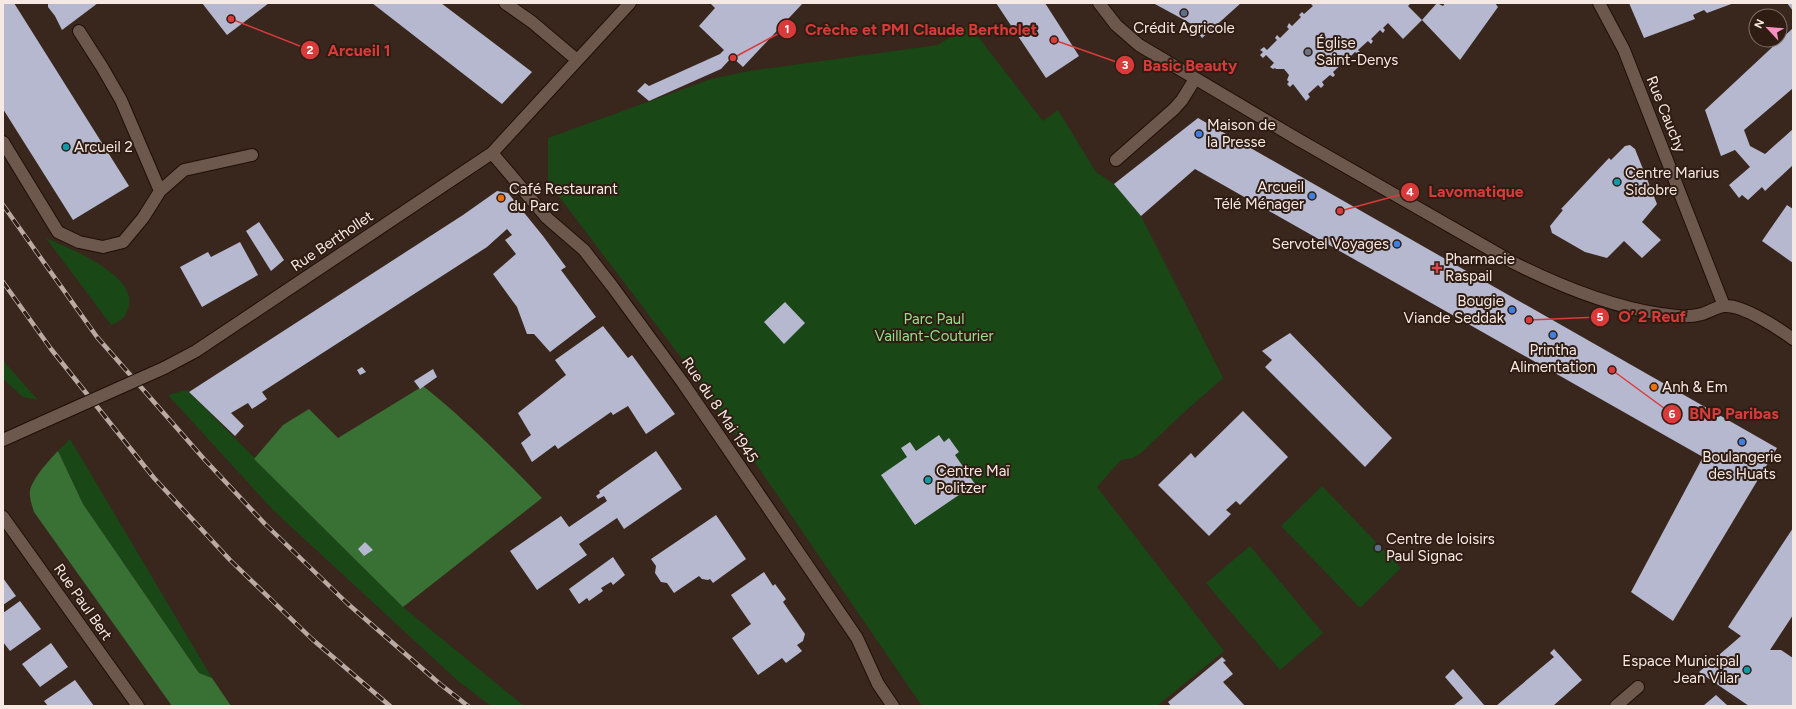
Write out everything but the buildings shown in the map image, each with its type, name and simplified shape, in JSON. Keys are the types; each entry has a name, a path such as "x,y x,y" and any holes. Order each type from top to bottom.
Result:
{"street":[{"path":"505,3 532,22 577,60"},
{"name":"Rue Berthollet","path":"3,440 164,368 196,351 492,153 630,3"},
{"path":"1099,3 1126,35 1195,79 1514,263 1549,281 1614,303 1659,314 1685,317 1701,314 1724,306 1734,307 1750,313 1793,339"},
{"name":"Rue Cauchy","path":"1599,3 1624,50 1724,306"},
{"path":"79,31 102,67 120,100 160,191"},
{"path":"1116,160 1174,109 1182,100 1195,79"},
{"path":"3,142 58,232 79,242 103,247 123,242 143,218 160,191 184,170 252,155"},
{"name":"Rue du 8 Mai 1945","path":"492,153 509,171 547,218 584,250 683,383 857,638 878,684 893,706"},
{"name":"Rue Paul Bert","path":"3,517 138,706"},
{"path":"1616,706 1638,687"}],"green space":[{"name":"Parc Paul Vaillant-Couturier","path":"969,25 1043,121 1058,110 1096,172 1114,184 1141,216 1223,378 1141,453 1133,458 1121,460 1097,487 1224,651 1157,706 922,706 699,381 548,182 548,138 711,79 749,71 938,45"},
{"path":"46,238 85,256 100,265 114,275 124,285 129,297 128,309 123,318 111,325"},
{"path":"3,359 38,400 23,397 3,379"},
{"path":"423,386 470,426 542,498 403,607 254,459 283,425 309,409 338,438"},
{"path":"187,390 403,607 524,706 491,706 458,681 273,510 168,395"},
{"path":"70,439 212,678 199,673 83,504 58,451"},
{"path":"58,451 83,504 199,673 212,678 231,706 172,706 34,512 30,490 42,469"},
{"path":"1322,486 1401,568 1360,608 1281,526"},
{"path":"1250,546 1323,633 1280,670 1206,583"}],"railway":[{"path":"3,205 97,337 204,459 265,524 348,604 440,684 468,706"},
{"path":"3,282 51,349 154,478 230,560 312,639 390,706"}],"place":[{"name":"Crédit Agricole","path":"1184,13"},
{"name":"Arcueil 1","path":"231,19"},
{"name":"Basic Beauty","path":"1054,40"},
{"name":"Église Saint-Denys","path":"1308,52"},
{"name":"Crèche et PMI Claude Bertholet","path":"733,58"},
{"name":"Maison de la Presse","path":"1199,134"},
{"name":"Arcueil 2","path":"66,147"},
{"name":"Centre Marius Sidobre","path":"1617,182"},
{"name":"Arcueil Télé Ménager","path":"1312,196"},
{"name":"Café Restaurant du Parc","path":"501,198"},
{"name":"Lavomatique","path":"1340,211"},
{"name":"Servotel Voyages","path":"1397,244"},
{"name":"Pharmacie Raspail","path":"1437,268"},
{"name":"Bougie Viande Seddak","path":"1512,310"},
{"name":"O’ 2 Reuf","path":"1529,320"},
{"name":"Printha Alimentation","path":"1553,335"},
{"name":"BNP Paribas","path":"1612,370"},
{"name":"Anh & Em","path":"1654,387"},
{"name":"Boulangerie des Huats","path":"1742,442"},
{"name":"Centre Maï Politzer","path":"928,480"},
{"name":"Centre de loisirs Paul Signac","path":"1378,548"},
{"name":"Espace Municipal Jean Vilar","path":"1747,670"}]}
